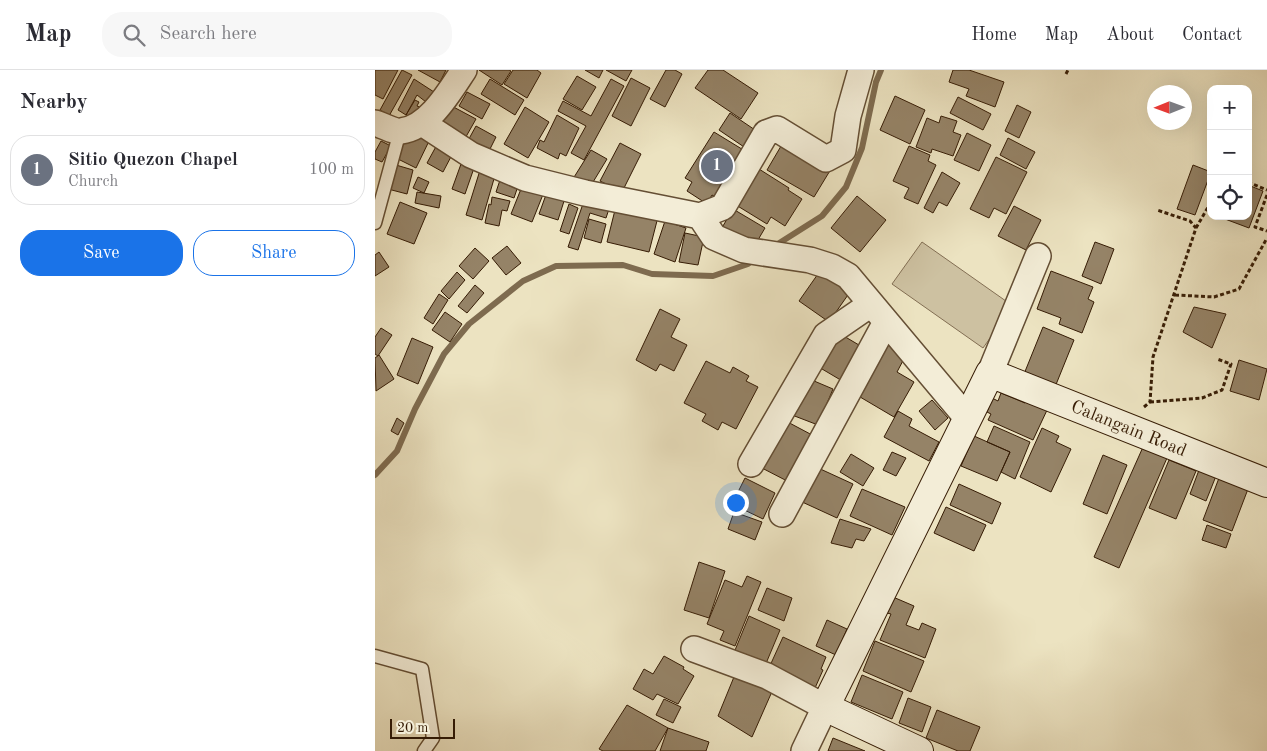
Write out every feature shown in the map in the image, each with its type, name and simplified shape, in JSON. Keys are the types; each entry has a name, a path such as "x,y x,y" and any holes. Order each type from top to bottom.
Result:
{"street":[{"path":"411,127 430,116 464,70"},
{"path":"375,123 411,127 525,178 585,193 699,216 723,207 766,133 777,129 826,159 843,150 848,116 861,70"},
{"path":"699,216 714,237 744,250 810,260 831,266 848,276 967,418"},
{"path":"804,751 990,373 1038,256"},
{"path":"751,464 826,335 879,313"},
{"path":"782,514 879,313"},
{"name":"Calangain Road","path":"990,373 1267,483"},
{"path":"694,650 767,676 825,707 919,751"}],"lane":[{"path":"375,223 411,127"},
{"path":"375,656 422,669 433,738 424,751"}],"path":[{"path":"1252,184 1267,190"},
{"path":"1267,195 1255,227 1267,231"},
{"path":"1150,402 1153,357 1196,228 1207,209"},
{"path":"1157,210 1190,221 1196,228"},
{"path":"1174,294 1214,297 1239,289 1267,238"},
{"path":"1122,425 1150,402 1203,398 1222,390 1231,364 1217,359"}],"shaded area":[{"path":"922,242 1013,306 983,348 892,284"}],"building":[{"path":"375,70 398,70 383,99 375,95"},
{"path":"402,70 412,75 389,116 380,110"},
{"path":"418,70 446,70 440,82"},
{"path":"479,70 509,70 511,71 502,85"},
{"path":"513,70 537,70 541,73 527,98 504,84"},
{"path":"585,70 603,70 599,78"},
{"path":"606,70 632,70 626,81"},
{"path":"666,70 675,70 682,74 665,107 650,99"},
{"path":"708,70 723,70 758,93 741,119 695,88"},
{"path":"953,70 969,70 1004,82 995,107 966,96 969,89 949,82"},
{"path":"577,76 596,87 582,110 563,99"},
{"path":"631,78 650,88 631,126 612,116"},
{"path":"414,79 434,92 426,102 417,95 406,115 398,110"},
{"path":"490,79 524,100 515,115 481,94"},
{"path":"611,79 624,86 584,160 571,153 586,126 558,111 563,101 591,116"},
{"path":"467,92 490,104 482,119 459,106"},
{"path":"895,96 925,110 910,144 880,130"},
{"path":"958,97 991,114 983,130 950,113"},
{"path":"415,100 419,102 417,106 422,108 419,114 414,112 411,117 406,115"},
{"path":"446,103 476,119 463,142 434,127"},
{"path":"1017,105 1031,112 1019,138 1005,131"},
{"path":"525,107 549,122 528,158 504,144"},
{"path":"730,113 761,134 750,151 719,130"},
{"path":"557,115 579,128 566,156 560,153 558,159 537,148 540,140 544,142"},
{"path":"941,116 957,121 953,132 961,135 953,156 932,149 931,153 916,147 927,118 939,123"},
{"path":"476,126 496,137 486,157 465,146"},
{"path":"410,129 430,139 416,168 396,158"},
{"path":"714,132 750,154 721,200 712,195 707,204 687,191 692,182 685,178"},
{"path":"967,133 991,145 979,171 954,160"},
{"path":"1008,138 1035,152 1026,169 1000,155"},
{"path":"381,141 391,146 382,162 375,159 375,152"},
{"path":"439,141 455,149 443,172 427,163"},
{"path":"784,141 831,169 814,197 767,170"},
{"path":"620,143 641,154 622,192 600,181"},
{"path":"909,146 930,155 928,161 936,165 918,204 904,198 909,188 893,181"},
{"path":"591,150 607,159 587,192 571,182"},
{"path":"996,157 1027,172 1006,214 994,208 989,218 970,209"},
{"path":"461,164 474,168 465,194 452,189"},
{"path":"396,165 413,170 407,194 388,189"},
{"path":"1193,165 1207,170 1207,183 1195,215 1177,209"},
{"path":"481,167 496,172 482,220 466,215"},
{"path":"759,169 789,188 788,190 802,199 785,226 771,217 767,224 736,205"},
{"path":"942,172 960,183 947,206 939,202 933,213 924,208"},
{"path":"418,177 429,182 424,193 413,188"},
{"path":"501,177 519,183 514,198 496,192"},
{"path":"523,184 544,192 532,222 511,214"},
{"path":"1252,187 1263,191 1249,228 1228,220 1252,220"},
{"path":"417,192 441,196 439,208 415,203"},
{"path":"547,192 565,198 558,220 539,214"},
{"path":"857,196 886,220 860,252 831,228"},
{"path":"492,197 510,201 507,211 502,210 499,226 485,223"},
{"path":"585,198 610,206 606,218 590,213 578,250 568,247"},
{"path":"400,202 427,213 414,244 387,234"},
{"path":"617,202 659,213 649,252 607,242"},
{"path":"569,204 578,208 569,234 560,231"},
{"path":"1014,206 1041,220 1026,250 998,236"},
{"path":"733,209 765,228 752,250 720,231"},
{"path":"589,219 606,224 601,243 584,238"},
{"path":"665,221 686,228 675,262 654,254"},
{"path":"685,233 704,237 698,265 679,262"},
{"path":"1095,242 1114,249 1101,284 1082,276"},
{"path":"507,246 521,263 506,275 492,258"},
{"path":"475,248 489,261 473,279 459,266"},
{"path":"379,252 389,267 375,276 375,255"},
{"path":"820,271 850,292 829,322 799,301"},
{"path":"1051,271 1093,287 1088,299 1094,302 1082,333 1059,324 1061,318 1037,309"},
{"path":"457,272 465,280 449,299 441,291"},
{"path":"475,285 484,293 467,313 458,306"},
{"path":"439,294 448,300 433,324 424,318"},
{"path":"1194,307 1226,314 1212,348 1183,332"},
{"path":"660,309 680,319 671,337 687,345 674,371 660,364 656,371 636,360"},
{"path":"445,312 462,324 450,342 432,330"},
{"path":"1043,327 1074,340 1055,387 1024,374"},
{"path":"381,328 392,335 378,356 375,354 375,337"},
{"path":"837,332 864,348 844,382 817,366"},
{"path":"412,338 433,347 418,384 397,375"},
{"path":"883,342 906,355 897,372 914,382 894,417 855,394"},
{"path":"379,355 394,379 376,391 375,358"},
{"path":"1239,360 1267,369 1259,400 1230,391"},
{"path":"706,361 730,373 733,367 749,376 746,381 758,387 736,429 722,422 718,430 702,421 706,414 684,403"},
{"path":"807,378 833,389 818,425 792,415"},
{"path":"1001,393 1025,403 1027,399 1048,408 1033,440 988,420 991,414 987,412 992,398 998,401"},
{"path":"932,400 948,418 935,430 919,411"},
{"path":"898,411 912,419 909,426 939,442 929,461 884,437"},
{"path":"397,418 404,423 398,435 391,431"},
{"path":"782,419 814,436 791,483 758,466"},
{"path":"994,426 1030,442 1015,479 1001,472 1010,452 987,442"},
{"path":"1042,428 1059,436 1056,442 1071,449 1051,492 1020,477"},
{"path":"974,436 1010,452 997,481 961,466"},
{"path":"1143,447 1167,458 1119,568 1094,557"},
{"path":"892,452 906,458 896,476 883,470"},
{"path":"851,454 874,468 863,486 840,472"},
{"path":"1103,455 1127,465 1107,514 1083,504"},
{"path":"1169,460 1196,471 1176,519 1149,508"},
{"path":"816,467 853,484 837,518 800,501"},
{"path":"1199,470 1216,476 1206,501 1190,494"},
{"path":"745,478 775,493 763,519 732,504"},
{"path":"1219,478 1248,489 1232,531 1203,520"},
{"path":"959,484 1001,503 992,524 950,505"},
{"path":"862,489 905,507 892,535 850,516"},
{"path":"946,507 986,525 974,551 934,533"},
{"path":"734,512 762,522 755,540 728,529"},
{"path":"840,519 871,529 864,541 856,539 852,548 831,543"},
{"path":"1207,525 1231,534 1226,548 1202,540"},
{"path":"699,562 725,571 709,618 684,610"},
{"path":"747,576 761,582 735,646 720,640 724,631 707,624 725,580 742,587"},
{"path":"767,588 792,598 784,621 758,610"},
{"path":"893,597 914,606 906,625 919,630 922,623 936,629 925,658 880,640 891,614 887,613"},
{"path":"749,616 780,630 762,673 731,660"},
{"path":"827,620 847,629 836,655 816,646"},
{"path":"783,637 826,657 821,669 823,670 811,697 768,670"},
{"path":"875,641 924,661 911,692 863,671"},
{"path":"664,656 684,667 683,669 694,676 678,704 657,694 653,700 633,689 644,669 653,674"},
{"path":"736,672 774,687 752,737 718,716"},
{"path":"862,675 903,692 892,719 851,702"},
{"path":"908,698 931,707 922,732 899,723"},
{"path":"664,699 681,707 673,723 656,715"},
{"path":"627,705 668,728 655,751 603,751 599,749"},
{"path":"937,710 980,727 970,751 958,751 926,738"},
{"path":"668,728 709,742 706,751 660,751"},
{"path":"833,738 865,751 828,751"}],"waterway":[{"path":"773,247 822,216 846,187 862,148 876,82 881,70"},
{"path":"375,475 397,451 415,409 444,354 469,324 523,281 556,266 623,265 652,274 713,276 748,264 754,259"}],"place":[{"name":"Sitio Quezon Chapel","path":"717,166"}]}
